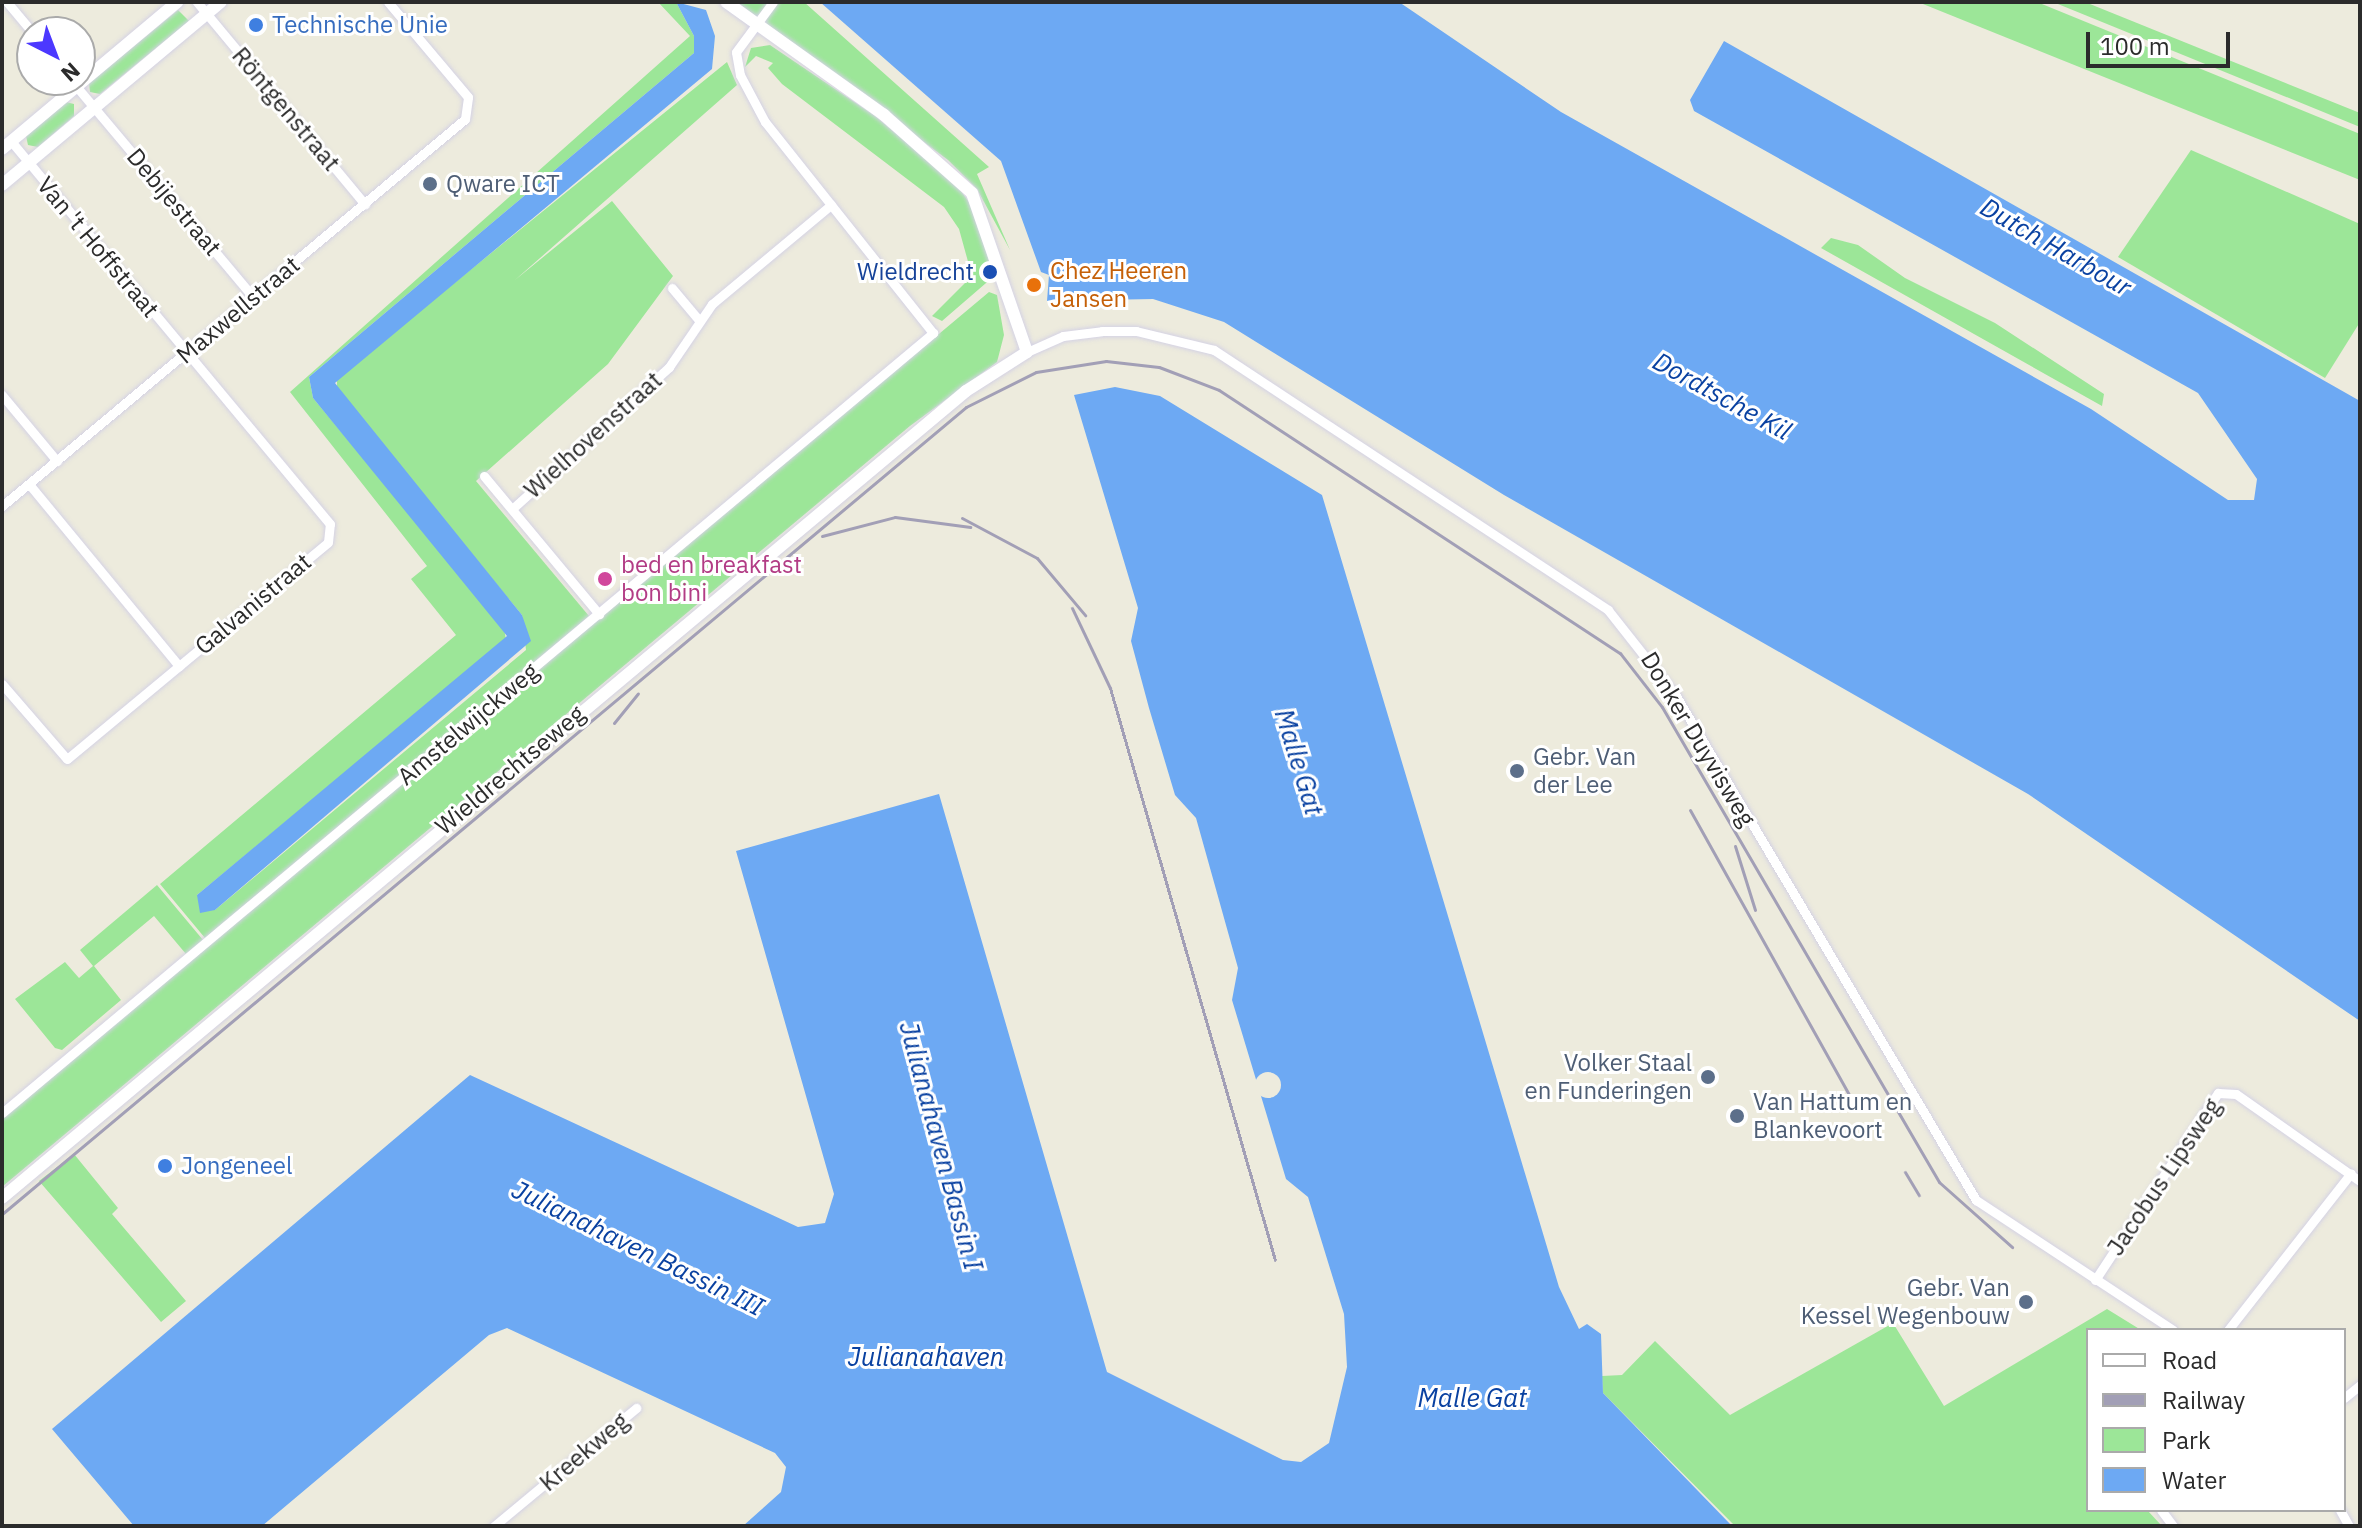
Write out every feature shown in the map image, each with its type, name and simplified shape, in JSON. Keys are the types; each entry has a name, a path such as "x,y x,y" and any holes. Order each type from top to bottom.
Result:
{"street":[{"path":"96,65 177,2"},
{"name":"Röntgenstraat","path":"197,2 365,204"},
{"path":"2,185 221,2"},
{"name":"Maxwellstraat","path":"2,506 365,204 469,109 468,97 388,2"},
{"path":"726,2 753,25 884,115 972,193 1027,352"},
{"path":"773,2 736,52 740,75 765,122 831,205"},
{"path":"6,145 59,96"},
{"name":"Debijestraat","path":"83,96 253,297"},
{"name":"Van 't Hoffstraat","path":"6,145 28,163 186,353"},
{"name":"Wielhovenstraat","path":"512,509 669,367 698,319 831,205"},
{"name":"Amstelwijckweg","path":"2,1113 933,333 831,205"},
{"path":"672,288 698,319"},
{"name":"Donker Duyvisweg","path":"1027,352 1063,336 1102,331 1136,331 1214,350 1608,610 1670,685 1956,1175 2005,1224 2170,1328"},
{"name":"Wieldrechtseweg","path":"2,1198 966,391 1027,352"},
{"name":"Galvanistraat","path":"2,684 67,759 328,542 330,524 186,353"},
{"path":"2,395 57,461"},
{"path":"484,476 599,614"},
{"path":"29,484 179,666"},
{"name":"Jacobus Lipsweg","path":"2095,1280 2218,1093 2236,1094 2360,1181"},
{"path":"2230,1328 2351,1173"},
{"name":"Kreekweg","path":"494,1526 636,1408"}],"green space":[{"path":"658,2 676,2 694,36 694,53 309,377 313,398 504,628 506,640 197,895 215,910 526,650 522,615 337,390 337,378 727,62 737,85 515,280 612,201 673,276 608,364 476,481 589,616 205,938 160,884 456,635 411,579 427,566 290,392 690,36"},
{"path":"737,2 804,2 989,167 977,174 1010,250 977,189 948,160"},
{"path":"1918,2 2037,2 2360,134 2360,180"},
{"path":"2053,2 2085,2 2360,113 2360,127"},
{"path":"178,10 189,21 100,94 96,93 96,77"},
{"path":"770,45 875,116 955,183 977,213 993,277 942,321 932,316 972,276 959,229 944,207 782,84 768,68 773,63 756,56 745,67 751,48"},
{"path":"66,102 74,104 74,116 38,147 28,145 26,136"},
{"path":"2191,150 2360,224 2360,322 2325,378 2118,257"},
{"path":"1831,238 1858,245 1905,278 1995,323 2104,394 2102,406 1821,248"},
{"path":"989,292 997,295 1004,335 997,362 910,426 2,1187 2,1119"},
{"path":"157,885 203,940 186,954 154,916 94,966 121,1000 62,1050 55,1048 15,999 65,962 79,978 93,966 80,950"},
{"path":"74,1154 118,1208 112,1214 186,1301 161,1322 39,1181"},
{"path":"2107,1309 2138,1328 2086,1328 2086,1512 2149,1512 2162,1526 1735,1526 1603,1393 1602,1376 1622,1375 1655,1341 1730,1415 1893,1323 1944,1406"}],"water":[{"path":"676,2 706,10 715,36 712,69 335,383 522,615 531,641 215,910 200,913 197,895 507,636 313,398 309,377 694,53 694,36"},
{"path":"820,2 1399,2 1561,112 2091,409 2228,500 2254,500 2257,479 2198,393 1694,111 1690,100 1724,41 2360,401 2360,1021 2028,794 1504,495 1224,322 1153,299 1047,301 1049,275 1041,272 1001,161"},
{"path":"1115,387 1160,396 1322,495 1559,1287 1579,1329 1587,1324 1601,1334 1603,1393 1732,1526 743,1526 781,1492 786,1467 775,1453 507,1328 489,1335 262,1526 134,1526 52,1429 470,1075 798,1227 825,1223 834,1194 736,851 939,794 1107,1372 1283,1460 1301,1462 1329,1443 1347,1367 1344,1314 1308,1197 1286,1179 1232,1000 1238,968 1196,818 1175,795 1149,708 1131,641 1138,608 1074,395"}],"pier":[{"path":"1268,1072 1277,1076 1281,1085 1277,1094 1268,1098 1259,1094 1255,1085 1259,1076"}],"railway":[{"path":"2,1214 966,407 1036,372 1106,361 1159,367 1219,390 1620,653 1662,707 1939,1182 2012,1247"},
{"path":"822,536 895,517 970,527"},
{"path":"962,518 1037,558 1085,615"},
{"path":"1072,608 1110,688 1275,1260"},
{"path":"614,723 638,693"},
{"path":"1690,810 1849,1094"},
{"path":"1735,846 1755,910"},
{"path":"1905,1172 1919,1195"}],"place":[{"name":"Technische Unie","path":"256,25"},
{"name":"Qware ICT","path":"430,184"},
{"name":"Wieldrecht","path":"990,272"},
{"name":"Chez Heeren Jansen","path":"1034,285"},
{"name":"bed en breakfast bon bini","path":"605,579"},
{"name":"Gebr. Van der Lee","path":"1517,771"},
{"name":"Volker Staal en Funderingen","path":"1708,1077"},
{"name":"Van Hattum en Blankevoort","path":"1737,1116"},
{"name":"Jongeneel","path":"165,1166"},
{"name":"Gebr. Van Kessel Wegenbouw","path":"2026,1302"}],"water label":[{"name":"Dutch Harbour","path":"2056,247"},
{"name":"Dordtsche Kil","path":"1722,396"},
{"name":"Malle Gat","path":"1299,762"},
{"name":"Julianahaven Bassin I","path":"941,1146"},
{"name":"Julianahaven Bassin III","path":"638,1248"},
{"name":"Julianahaven","path":"926,1357"},
{"name":"Malle Gat","path":"1472,1398"}]}
